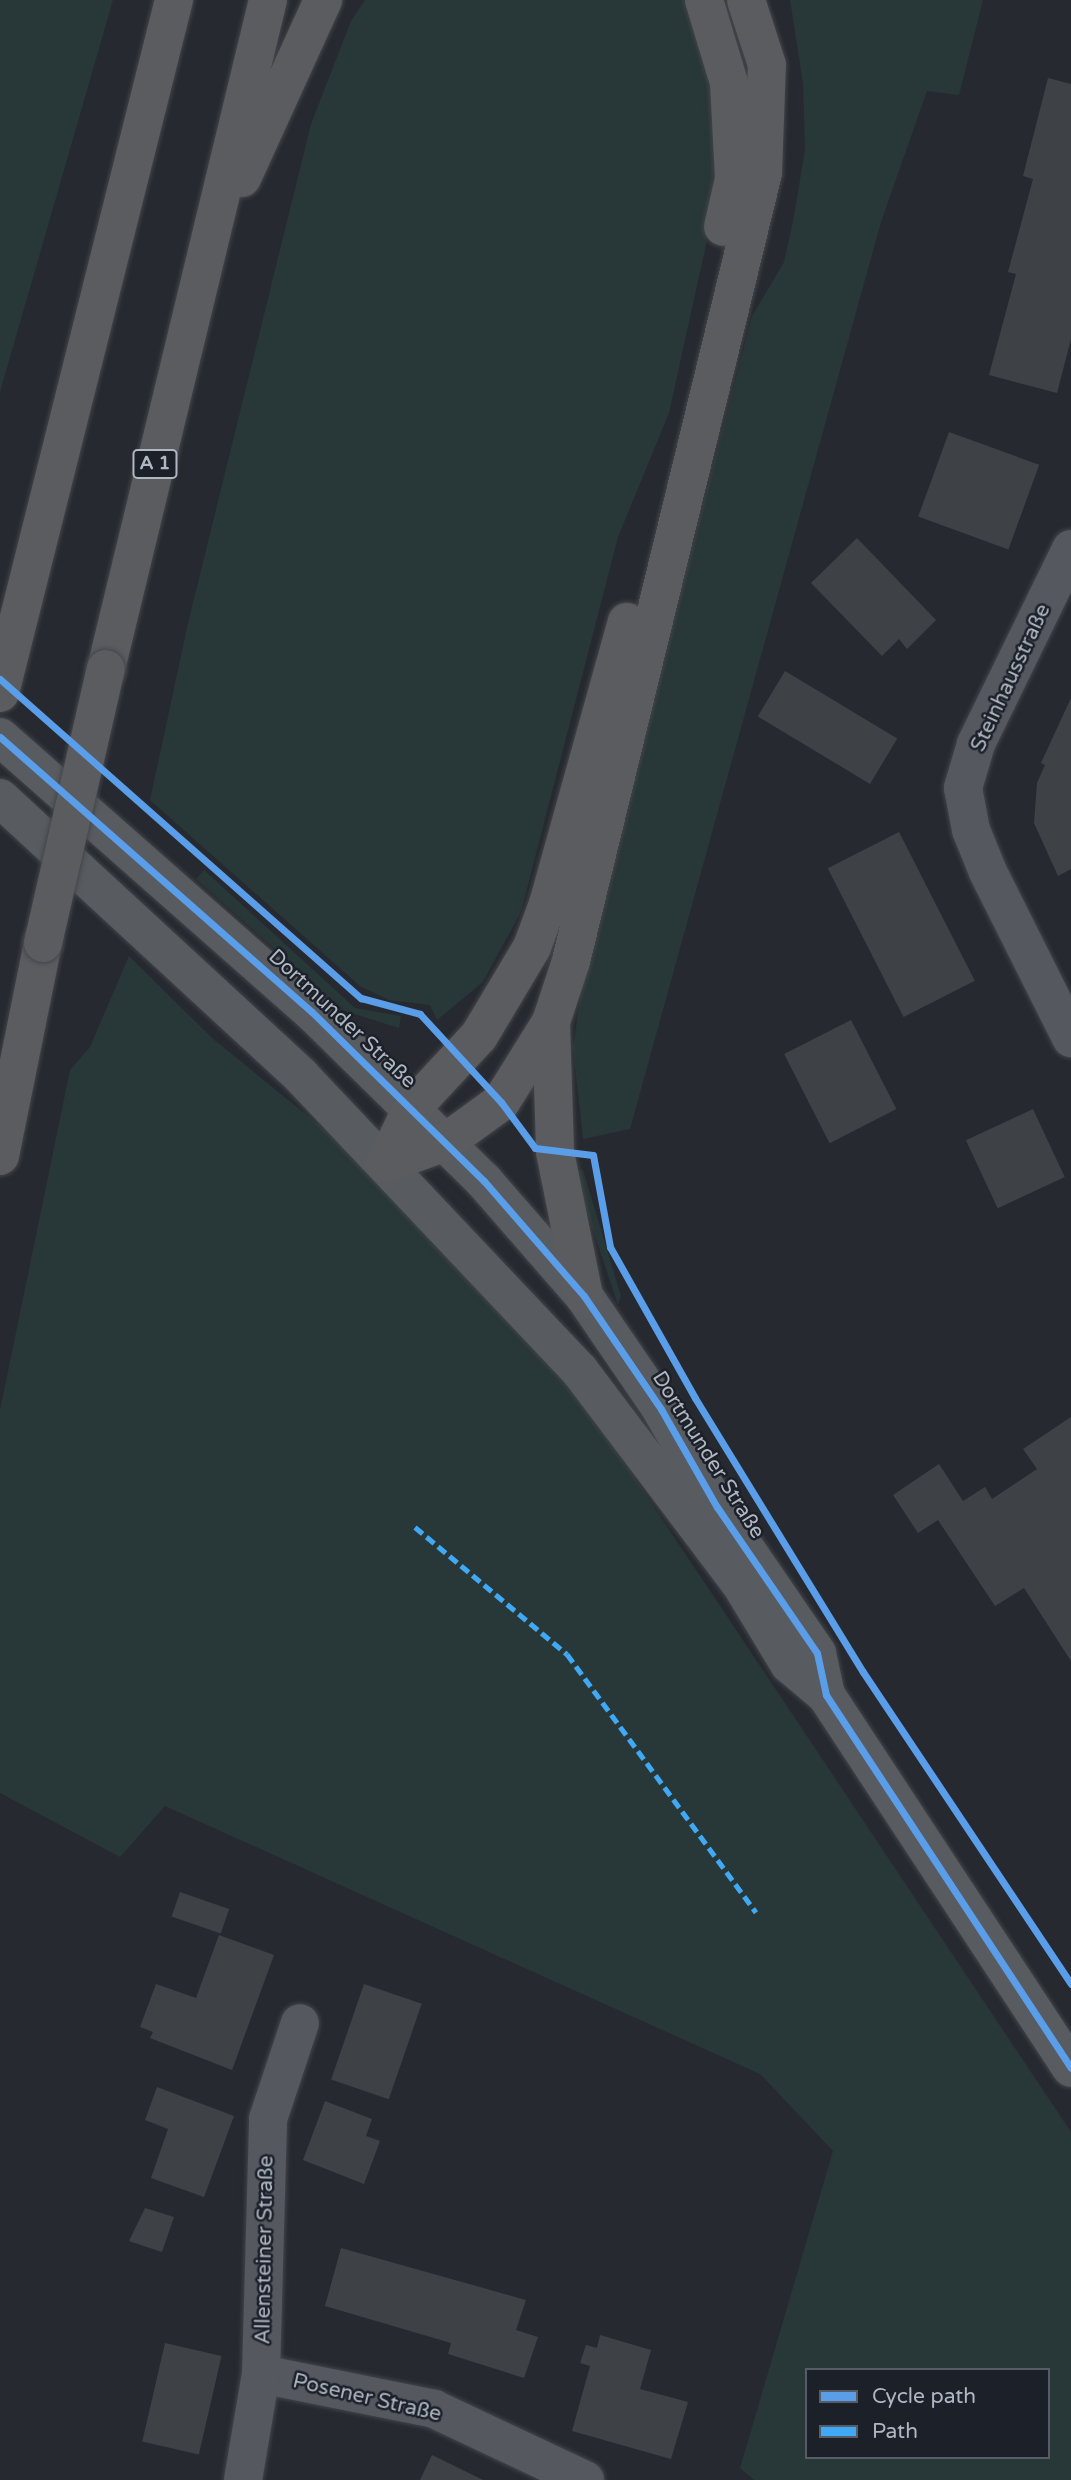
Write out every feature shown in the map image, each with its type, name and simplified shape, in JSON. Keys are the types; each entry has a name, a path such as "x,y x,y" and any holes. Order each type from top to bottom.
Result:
{"highway":[{"path":"0,693 174,0"},
{"name":"A 1","path":"0,1156 43,943 106,668 268,0"},
{"path":"205,259 323,0"},
{"path":"385,1164 412,1108 479,1036 532,947 584,780 663,489 734,179 729,83 713,19 704,0"},
{"path":"385,1164 446,1142 501,1102 551,1022 571,961 763,173 767,65 746,0"},
{"path":"551,1022 555,1152 584,1296"}],"main road":[{"name":"Dortmunder Straße","path":"0,737 312,1012 446,1142 584,1296 661,1409 717,1507 817,1653 826,1695"},
{"name":"Dortmunder Straße","path":"0,798 301,1076 580,1371 740,1583 789,1664 826,1695 1071,2068"}],"street":[{"name":"Steinhausstraße","path":"1071,549 976,744 963,788 971,831 988,872 1071,1038"},
{"name":"Allensteiner Straße","path":"243,2480 261,2374 268,2119 300,2023"},
{"name":"Posener Straße","path":"261,2374 434,2409 585,2480"}],"shaded area":[{"path":"0,0 113,0 0,392"},
{"path":"365,0 696,0 707,23 721,177 669,413 618,537 521,912 483,982 437,1020 430,1005 389,1000 360,986 150,800 188,623 311,124 351,21"},
{"path":"790,0 983,0 959,95 927,91 881,222 630,1129 583,1139 573,1048 585,963 752,316 784,262 793,221 805,150 803,84"},
{"path":"204,870 355,1008 401,1016 399,1028 345,1011 196,879"},
{"path":"129,956 212,1038 340,1142 584,1402 1071,2132 1071,2480 754,2480 740,2468 833,2151 760,2074 165,1806 120,1857 0,1793 0,1410 70,1070 90,1047"},
{"path":"583,1170 621,1296 618,1305 582,1197 577,1171"}],"building":[{"path":"1048,78 1071,84 1071,339 1057,393 989,375 1016,274 1008,272 1033,179 1023,176"},
{"path":"949,432 1039,465 1008,549 918,517"},
{"path":"857,538 936,620 907,649 899,639 882,656 811,583"},
{"path":"785,671 897,738 870,784 758,716"},
{"path":"1071,698 1071,869 1058,876 1034,823 1037,783 1045,765 1041,763"},
{"path":"899,832 975,981 904,1017 828,868"},
{"path":"851,1020 896,1109 830,1143 784,1054"},
{"path":"1033,1109 1065,1177 998,1208 966,1140"},
{"path":"1071,1417 1071,1661 1024,1588 995,1606 938,1520 918,1533 893,1495 939,1464 963,1501 985,1487 992,1499 1037,1469 1023,1449"},
{"path":"180,1892 229,1909 221,1934 172,1917"},
{"path":"219,1935 274,1955 232,2070 150,2038 153,2032 140,2027 156,1984 196,1998"},
{"path":"364,1984 422,2004 389,2099 331,2079"},
{"path":"157,2087 234,2116 204,2197 151,2178 168,2129 145,2120"},
{"path":"325,2101 372,2119 366,2136 380,2141 364,2184 303,2160"},
{"path":"145,2208 174,2217 162,2252 129,2241"},
{"path":"341,2248 526,2300 516,2330 538,2337 524,2378 448,2354 451,2343 325,2306"},
{"path":"600,2335 651,2350 640,2389 688,2402 671,2459 572,2431 590,2366 580,2363 586,2345 597,2348"},
{"path":"165,2343 222,2356 199,2454 142,2441"},
{"path":"432,2455 477,2477 483,2480 420,2480"}],"marked path":[{"path":"415,1527 567,1654 756,1912"}],"cycle path":[{"path":"0,679 361,998 420,1014 501,1102 535,1148 593,1155 610,1247 695,1398 863,1672 1071,1984"},
{"path":"0,737 312,1012 484,1181 584,1296 661,1409 717,1507 817,1653 826,1695 1071,2068"}]}
